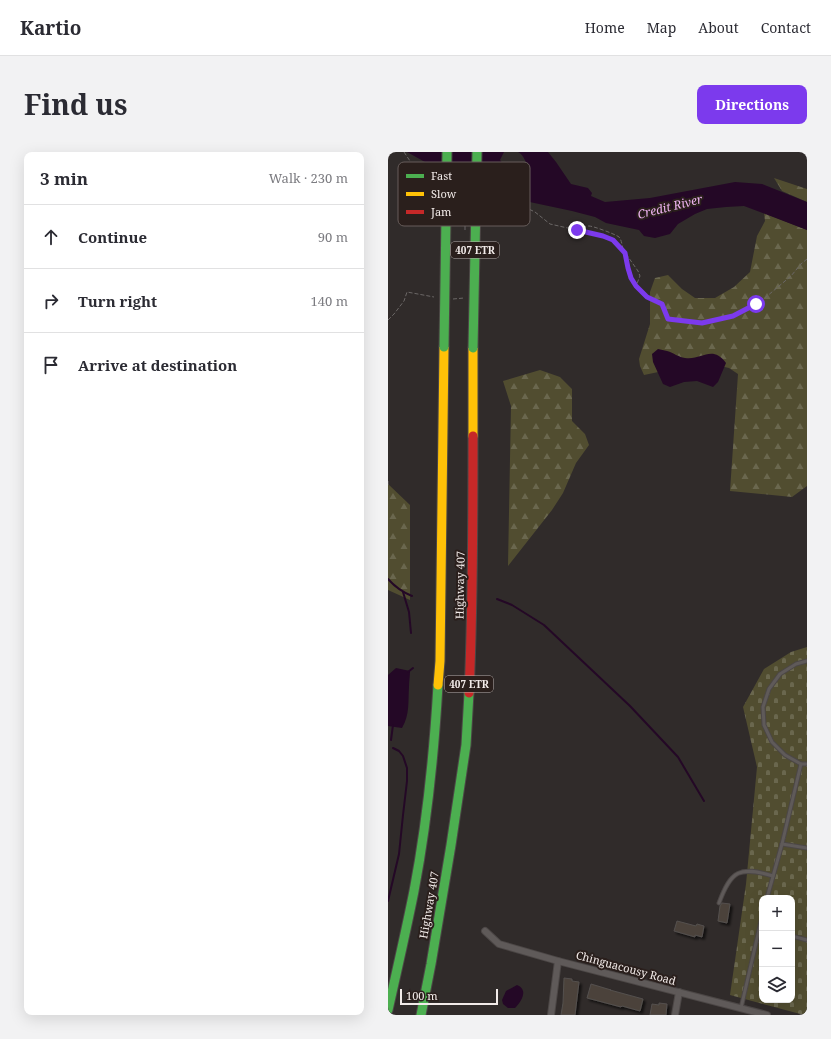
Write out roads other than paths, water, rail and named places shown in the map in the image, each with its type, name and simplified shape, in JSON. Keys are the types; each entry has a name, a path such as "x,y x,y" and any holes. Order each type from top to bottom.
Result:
{"highway":[{"name":"Highway 407","path":"447,152 447,162"},
{"name":"Highway 407","path":"477,152 477,162"},
{"name":"Highway 407","path":"388,1010 414,890 425,822 434,741 440,661 446,226"},
{"name":"Highway 407","path":"421,1015 451,845 466,745 473,562 473,348 475,226"},
{"path":"388,983 401,955"},
{"path":"428,1015 431,964"}],"street":[{"name":"Chinguacousy Road","path":"485,931 499,944 558,961 767,1015"},
{"path":"550,1015 558,961"},
{"path":"675,1015 678,992"}],"lane":[{"path":"807,661 796,664 780,674 769,689 763,706 764,725 772,742 784,755 801,764 807,764"},
{"path":"768,895 782,844 801,764"},
{"path":"782,844 807,848"},
{"path":"719,903 728,882 738,873 743,871 754,871 773,876"},
{"path":"741,1008 760,931"},
{"path":"795,937 807,940"}],"water":[{"name":"Credit River","path":"407,152 504,152 500,160 501,162 425,162"},
{"name":"Credit River","path":"518,152 548,152 571,184 588,188 592,193 591,196 605,202 650,198 735,182 762,184 807,202 807,230 744,206 707,209 678,224 670,234 655,238 644,236 639,230 606,223 595,217 530,202 530,162 526,162"},
{"path":"658,349 685,358 706,354 716,355 721,357 726,363 718,382 713,387 697,381 684,382 670,387 663,384 653,362 652,354"},
{"path":"396,668 410,671 407,713 405,723 402,728 388,726 388,675"},
{"path":"517,985 523,990 523,996 520,1003 515,1008 508,1008 503,1004 502,1000 506,991"}],"waterway":[{"path":"388,579 399,589 412,596"},
{"path":"403,592 409,612 411,633"},
{"path":"497,599 512,605 544,625 630,706 678,757 704,801"},
{"path":"408,672 413,668"},
{"path":"391,740 393,725"},
{"path":"388,901 399,854 407,781 407,768 403,756 399,751 393,748"}]}
